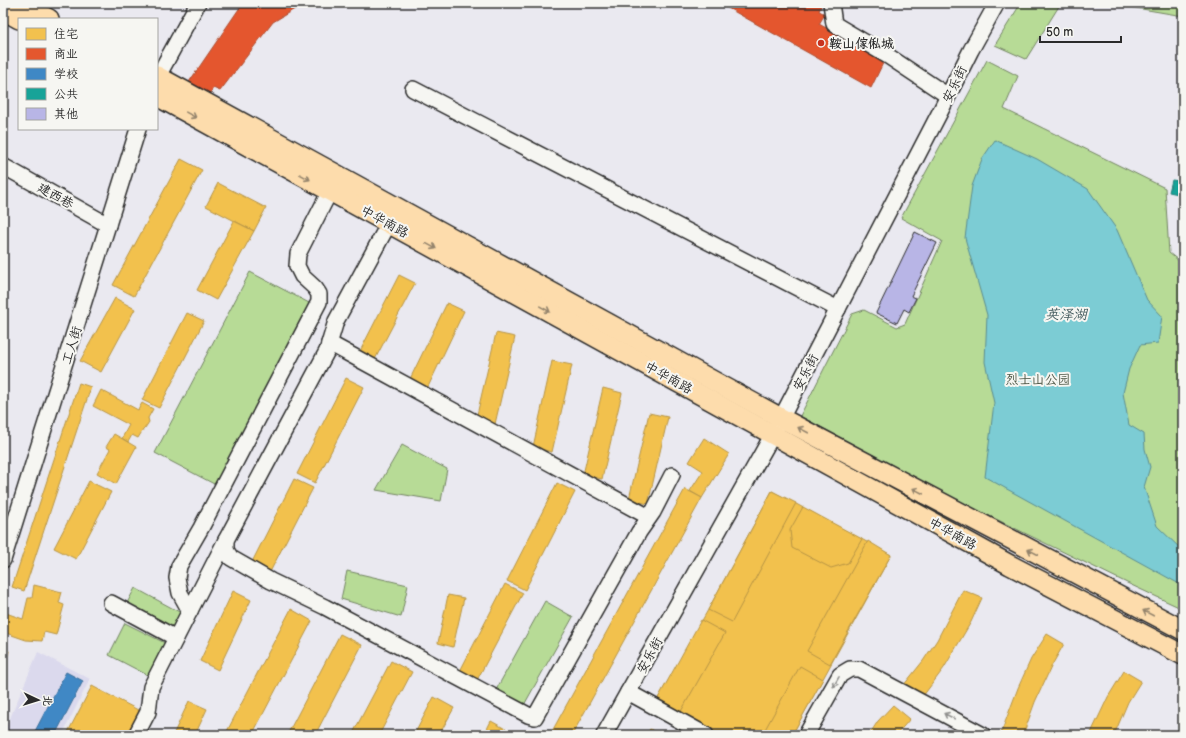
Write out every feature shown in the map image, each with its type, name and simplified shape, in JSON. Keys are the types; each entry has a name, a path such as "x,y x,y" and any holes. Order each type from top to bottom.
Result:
{"main road":[{"path":"19,3 47,18"},
{"path":"3,10 18,18"},
{"name":"中华南路","path":"158,78 777,426 1010,565 1183,655"},
{"name":"中华南路","path":"158,97 389,223 777,426 1183,630"}],"street":[{"path":"158,75 198,3"},
{"path":"831,3 834,24 888,56 948,96"},
{"name":"安乐街","path":"604,735 777,426 971,50 997,3"},
{"path":"413,89 838,309"},
{"name":"工人街","path":"3,560 138,130"},
{"name":"建西巷","path":"3,166 108,225"},
{"path":"190,611 180,593 177,578 179,566 201,528 318,302 319,294 315,288 302,276 297,266 298,254 330,191"},
{"path":"136,735 148,712 151,687 226,540 327,351 336,321 389,223"},
{"path":"329,343 649,517"},
{"path":"226,540 226,550 231,558 271,581 325,607 535,718 672,475"},
{"path":"213,566 219,562 231,558"},
{"path":"111,603 176,638"},
{"path":"806,735 840,675 850,669 859,669 983,735"},
{"path":"628,692 706,735"}],"shaded area":[{"path":"38,652 90,679 62,735 3,735"}],"green space":[{"path":"1021,3 1061,3 1026,59 995,45"},
{"path":"1107,3 1183,3 1183,16"},
{"name":"烈士山公园","path":"987,60 1018,76 1004,109 1165,188 1169,253 1183,264 1183,609 963,503 800,416 852,314 864,310 897,327 905,324 942,241 901,218"},
{"path":"250,272 311,304 216,485 155,453"},
{"path":"402,445 447,469 441,501 376,490"},
{"path":"347,571 408,585 401,617 341,599"},
{"path":"135,588 183,614 174,631 126,605"},
{"path":"545,601 573,617 524,705 496,690"},
{"path":"125,623 167,644 151,677 109,655"}],"water":[{"name":"英泽湖","path":"995,140 1037,159 1088,189 1117,230 1147,300 1162,316 1158,343 1140,345 1129,369 1123,393 1129,425 1144,434 1145,449 1150,467 1144,487 1157,526 1183,551 1183,586 985,477 994,403 985,362 987,315 965,238 972,186 982,159"}],"building: 住宅":[{"path":"181,159 202,170 134,296 113,285"},
{"path":"218,183 266,208 254,231 206,206"},
{"path":"234,221 254,231 216,300 197,290"},
{"path":"399,275 415,283 372,365 357,357"},
{"path":"115,298 135,309 101,372 80,361"},
{"path":"447,303 464,311 427,389 409,381"},
{"path":"187,313 204,321 159,408 142,400"},
{"path":"496,333 515,337 495,424 476,419"},
{"path":"552,361 572,365 552,452 533,447"},
{"path":"346,378 364,387 315,483 297,474"},
{"path":"79,383 91,387 24,591 12,587"},
{"path":"603,388 622,393 602,479 583,475"},
{"path":"101,390 138,410 142,403 153,409 148,418 149,422 138,438 132,435 128,442 122,438 129,425 93,406"},
{"path":"649,413 668,417 648,504 629,499"},
{"path":"114,434 136,447 116,484 97,473 110,449 106,447"},
{"path":"704,438 729,454 702,498 690,491 703,471 689,462"},
{"path":"294,479 313,488 269,574 251,564"},
{"path":"89,481 111,492 76,559 54,548"},
{"path":"557,483 575,492 525,590 507,581"},
{"path":"685,489 702,498 572,735 550,735"},
{"path":"772,491 891,555 792,735 717,735 656,702 708,610"},
{"path":"772,491 796,503 732,622 708,610"},
{"path":"803,507 862,539 848,563 831,568 792,548 790,530"},
{"path":"868,541 891,555 830,664 807,651"},
{"path":"505,584 523,593 477,680 460,671"},
{"path":"34,585 62,592 59,603 64,605 56,635 44,632 42,641 26,640 3,632 3,612 23,619 28,598 32,598"},
{"path":"963,590 982,598 971,622 944,668 920,700 903,686 923,661 937,640"},
{"path":"233,591 251,600 218,670 200,661"},
{"path":"448,595 464,598 453,647 438,643"},
{"path":"291,609 312,621 252,735 225,735"},
{"path":"701,620 725,633 679,715 656,702"},
{"path":"340,634 362,645 315,735 287,735"},
{"path":"1047,634 1064,644 1052,665 1035,702 1023,735 1008,735 1001,733 1031,659"},
{"path":"3,649 9,651 3,671"},
{"path":"391,661 412,672 379,735 352,735"},
{"path":"800,666 823,679 792,735 762,735"},
{"path":"1124,671 1141,681 1128,702 1114,735 1090,735 1108,697"},
{"path":"92,686 140,711 128,735 73,735 68,732"},
{"path":"434,697 454,708 439,735 414,735"},
{"path":"189,701 207,709 195,735 173,735"},
{"path":"893,705 910,719 896,735 869,735 878,721"},
{"path":"491,721 511,732 510,735 484,735"},
{"path":"650,729 660,735 646,735"}],"building: 商业":[{"path":"243,3 313,3 298,7 273,22 220,91 213,88 209,95 189,82"},
{"name":"鞍山傢俬城","path":"719,3 816,3 821,6 819,11 825,14 819,24 884,61 871,88"}],"building: 学校":[{"path":"66,672 83,681 55,735 33,735"}],"building: 公共":[{"path":"1183,166 1183,195 1169,192 1172,180 1179,181"}],"building: 其他":[{"path":"915,232 937,243 911,296 916,298 909,312 904,309 897,323 876,313"}],"place":[{"name":"鞍山傢俬城","path":"821,43"}]}
